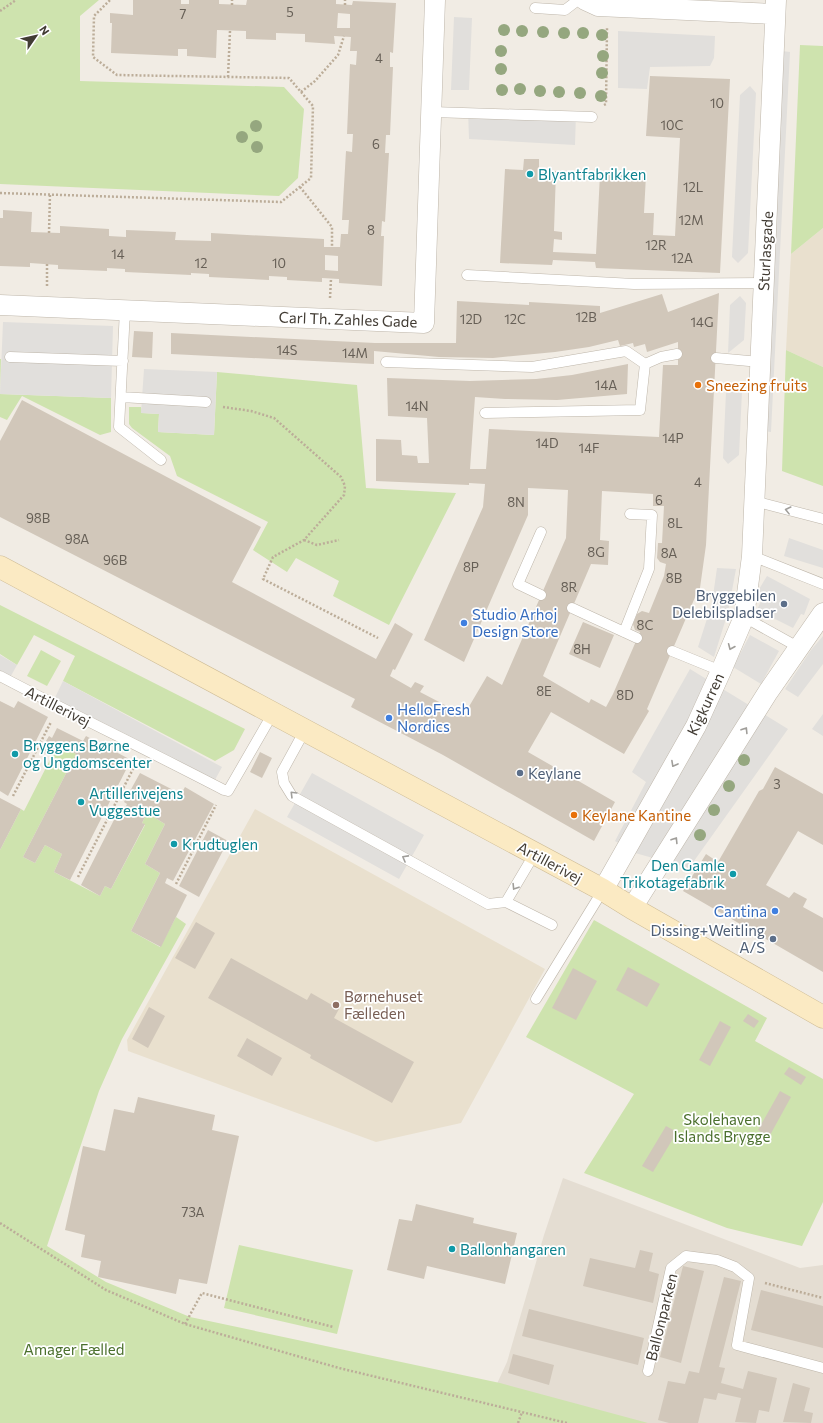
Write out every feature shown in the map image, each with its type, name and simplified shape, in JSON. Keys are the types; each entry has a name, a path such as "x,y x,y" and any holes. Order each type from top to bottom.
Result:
{"street":[{"name":"Carl Th. Zahles Gade","path":"0,305 424,323 435,0"},
{"path":"585,0 598,6 775,7"},
{"name":"Sturlasgade","path":"754,501 775,7"},
{"name":"Kigkurren","path":"603,890 696,726 744,617 752,556 754,501"},
{"name":"Artillerivej","path":"0,567 603,890 823,1017"},
{"path":"632,908 764,698 823,612"}],"lane":[{"path":"535,8 565,10 578,0"},
{"path":"432,112 592,117"},
{"path":"467,274 634,284 763,283"},
{"path":"125,310 119,427 161,460"},
{"path":"386,362 532,367 626,351 645,364"},
{"path":"645,364 661,357 677,354"},
{"path":"10,357 123,361"},
{"path":"716,358 760,362"},
{"path":"485,413 640,410 645,364"},
{"path":"121,397 206,402"},
{"path":"754,501 823,519"},
{"path":"624,632 649,569 652,516 630,514"},
{"path":"541,532 518,584 541,595"},
{"path":"752,556 823,584"},
{"path":"572,608 637,638"},
{"path":"744,617 798,647"},
{"path":"672,651 721,671"},
{"name":"Artillerivej","path":"0,676 58,707 143,748 224,790"},
{"path":"224,790 228,791 273,713"},
{"path":"305,730 282,772 284,783 292,796 488,904 506,902 552,925"},
{"path":"506,902 534,854"},
{"path":"536,999 603,890"},
{"name":"Ballonparken","path":"648,1371 671,1268 686,1256 717,1260 735,1267 749,1278"},
{"path":"749,1278 736,1345 823,1368"}],"path":[{"path":"0,11 16,0"},
{"path":"0,193 281,202 311,178 313,106 289,78 117,75 93,57 94,16 110,0"},
{"path":"232,0 232,5"},
{"path":"592,117 606,104 607,6"},
{"path":"228,77 230,31"},
{"path":"301,92 315,81 338,55 344,36"},
{"path":"300,187 332,226 332,247"},
{"path":"49,233 50,194"},
{"path":"206,402 219,407 251,411 274,418 341,477 345,486 344,495 304,540 273,557 263,579 378,638"},
{"path":"304,540 318,545 339,540"},
{"path":"13,796 58,707"},
{"path":"78,877 143,748"},
{"path":"176,884 224,790"},
{"path":"0,1223 106,1290 185,1324 338,1368 567,1423"},
{"path":"749,1278 823,1298"},
{"path":"185,1324 202,1293 333,1327"},
{"path":"518,1423 522,1412"}],"shaded area":[{"path":"454,17 472,18 469,90 451,90"},
{"path":"618,31 715,36 714,58 710,66 650,67 647,89 618,88"},
{"path":"782,51 790,52 771,432 764,431"},
{"path":"750,86 756,93 748,253 738,263 732,257 740,95"},
{"path":"468,110 576,114 575,145 469,139"},
{"path":"823,228 823,367 786,350 791,254"},
{"path":"740,296 746,303 744,340 728,353 730,305"},
{"path":"3,322 113,326 111,398 0,394"},
{"path":"144,369 217,372 214,435 158,432 159,414 141,413"},
{"path":"736,384 742,391 739,455 728,464 723,458 726,392"},
{"path":"789,538 823,550 823,568 784,556"},
{"path":"717,568 736,569 728,612 714,657 698,647 712,603"},
{"name":"Bryggebilen Delebilspladser","path":"767,576 810,599 804,615 801,614 793,628 757,610 764,595 758,591"},
{"path":"750,635 779,651 761,684 733,667"},
{"path":"823,636 823,664 798,697 785,689 811,650"},
{"path":"0,655 17,665 7,683 0,679"},
{"path":"690,669 788,729 689,868 635,853 615,841 646,782 632,772"},
{"path":"63,681 222,767 210,789 51,706"},
{"path":"823,714 823,736 812,729"},
{"path":"312,773 424,835 399,879 287,817"},
{"name":"Børnehuset Fælleden","path":"255,809 545,969 461,1123 376,1142 128,1051 127,1040"},
{"path":"563,1178 800,1268 823,1265 823,1423 629,1423 495,1388 507,1362 544,1235"}],"green space":[{"path":"0,0 99,0 80,16 80,81 284,87 304,109 298,178 279,196 0,184"},
{"path":"800,45 823,46 823,228 791,254"},
{"path":"786,350 823,367 823,486 782,471"},
{"path":"0,359 1,359 0,394"},
{"path":"217,372 357,385 366,488 456,493 389,625 333,596 339,581 296,558 287,572 253,550 268,522 177,476 170,456 132,428 129,424 129,407 141,407 142,413 159,414 158,432 214,435"},
{"path":"0,394 111,398 111,432 100,435 22,396 7,420 0,417"},
{"path":"0,605 245,729 234,750 215,761 63,681 75,656 34,635 17,665 0,654"},
{"path":"41,650 61,661 47,686 27,676"},
{"name":"Amager Fælled","path":"58,744 76,754 23,857 35,863 45,845 62,854 54,872 100,896 105,886 111,889 145,825 142,823 147,813 165,824 145,864 160,873 131,931 160,947 176,917 186,924 122,1039 99,1091 47,1246 106,1282 190,1317 500,1383 648,1423 0,1423 0,850 21,809 24,811"},
{"name":"Skolehaven Islands Brygge","path":"594,920 767,1018 755,1041 823,1079 823,1202 802,1246 727,1228 584,1173 634,1094 526,1037"},
{"path":"239,1245 353,1270 337,1334 224,1308"}],"building":[{"path":"133,0 181,0 181,4 189,4 189,0 219,0 219,4 246,5 247,0 336,0 336,4 352,5 353,1 396,3 393,53 390,52 390,67 393,67 390,135 386,135 385,153 389,153 385,222 382,221 381,236 384,236 382,286 339,283 339,279 322,278 322,282 287,280 287,277 269,276 269,280 209,277 209,274 191,273 191,275 125,272 125,269 107,268 107,271 58,269 58,265 30,263 30,267 0,266 0,218 3,218 3,210 32,212 31,232 60,233 60,226 109,229 109,236 126,237 126,230 176,232 175,240 211,241 211,233 324,239 324,247 340,247 341,234 348,234 349,220 342,220 346,151 352,152 353,134 347,134 350,64 356,65 357,51 350,51 351,37 334,36 335,44 305,42 305,34 276,33 276,40 246,39 246,31 217,30 216,58 187,56 187,49 178,49 178,56 111,53 112,23 110,23 110,13 133,15","holes":["338,13 350,14 350,28 337,28","325,255 338,256 338,271 325,270"]},
{"name":"Blyantfabrikken","path":"650,76 730,79 720,273 596,268 595,262 553,260 552,265 500,263 505,169 523,170 524,159 539,159 539,171 556,171 554,231 562,232 562,240 554,239 553,252 596,254 600,174 646,175 644,213 654,213 653,235 675,236 680,138 646,136"},
{"path":"719,293 706,545 699,595 696,595 647,709 649,711 624,754 551,712 528,752 615,802 594,841 443,755 351,707 355,699 0,517 0,441 22,400 261,527 232,582 376,659 395,623 413,634 395,670 393,669 390,676 411,688 415,682 424,686 420,692 464,715 487,676 502,685 566,538 568,490 528,488 528,515 464,662 424,640 483,507 485,484 469,483 469,485 376,481 376,439 401,440 402,455 417,456 418,463 429,463 427,418 388,416 387,378 470,381 536,379 572,375 628,364 627,394 557,400 475,397 470,469 486,469 489,429 659,437 663,365 678,365 678,342 647,352 645,344 634,347 633,343 620,346 618,340 589,347 555,352 493,358 439,357 374,351 374,364 171,354 171,333 375,343 456,343 457,301 529,305 529,302 600,306 600,313 662,294 668,312","holes":["602,491 653,494 653,506 664,506 662,543 658,543 657,558 660,562 666,564 664,576 649,613 642,611 637,614 633,624 635,630 640,632 606,707 591,699 589,703 543,676 591,564 608,565 609,541 600,540"]},
{"path":"134,331 153,332 152,358 132,357"},
{"path":"583,622 614,635 600,668 569,654"},
{"name":"Bryggens Børne og Ungdomscenter","path":"0,701 14,708 18,701 48,717 8,796 0,791"},
{"name":"Artillerivejens Vuggestue","path":"57,728 83,741 86,736 131,760 70,880 54,872 62,854 45,845 35,863 23,857 76,754 58,744 52,757 40,751 49,736 52,738"},
{"path":"260,752 272,758 262,778 250,772"},
{"name":"Den Gamle Trikotagefabrik","path":"775,767 823,794 823,845 798,831 766,885 789,898 794,892 807,899 803,907 823,918 823,972 683,891 706,854 718,862 759,791 763,789"},
{"name":"Krudtuglen","path":"140,773 181,794 185,787 214,804 173,881 167,878 165,883 187,895 161,947 131,931 160,873 145,864 165,824 147,813 142,823 145,824 111,889 105,886 100,896 81,885 119,810 123,812 127,804 124,802"},
{"name":"Bryggens Børne og Ungdomscenter","path":"0,798 21,809 0,850"},
{"path":"208,830 228,841 199,897 179,886"},
{"path":"196,922 215,933 195,969 175,958"},
{"path":"231,958 307,1000 311,993 339,1009 334,1018 414,1062 392,1103 310,1058 311,1055 208,998"},
{"path":"628,967 660,984 647,1007 616,990"},
{"path":"573,968 597,981 576,1020 552,1008"},
{"path":"149,1007 165,1016 148,1048 132,1039"},
{"path":"748,1014 759,1021 754,1028 743,1021"},
{"path":"720,1021 731,1027 710,1066 699,1060"},
{"path":"247,1038 282,1058 272,1076 237,1056"},
{"path":"789,1067 806,1077 801,1085 784,1074"},
{"path":"780,1091 791,1097 769,1137 758,1130"},
{"path":"138,1097 215,1115 212,1130 239,1136 207,1284 179,1279 176,1294 98,1277 101,1261 81,1257 85,1235 65,1230 83,1146 105,1151 114,1109 134,1113"},
{"path":"666,1126 677,1132 653,1172 642,1166"},
{"name":"Ballonhangaren","path":"416,1204 474,1218 473,1223 517,1233 505,1284 427,1266 424,1279 387,1270 399,1219 412,1221"},
{"path":"640,1250 653,1253 649,1271 659,1274 653,1303 583,1286 590,1258 635,1268"},
{"path":"683,1266 704,1271 681,1363 660,1357"},
{"path":"724,1277 741,1281 719,1367 725,1368 721,1383 743,1389 748,1371 777,1378 769,1412 759,1410 756,1423 735,1422 741,1398 718,1393 716,1400 704,1398 698,1423 669,1423 658,1420 668,1381 685,1384 689,1371 699,1373"},
{"path":"761,1290 823,1306 823,1348 751,1330"},
{"path":"529,1309 644,1338 638,1365 522,1336"},
{"path":"513,1354 554,1365 549,1385 508,1373"},
{"path":"793,1383 810,1388 804,1411 813,1413 811,1423 783,1422"}],"place":[{"name":"Blyantfabrikken","path":"530,174"},
{"name":"Sneezing fruits","path":"698,385"},
{"name":"Bryggebilen Delebilspladser","path":"784,604"},
{"name":"Studio Arhoj Design Store","path":"464,623"},
{"name":"HelloFresh Nordics","path":"389,718"},
{"name":"Bryggens Børne og Ungdomscenter","path":"15,754"},
{"name":"Keylane","path":"520,773"},
{"name":"Artillerivejens Vuggestue","path":"81,802"},
{"name":"Keylane Kantine","path":"574,815"},
{"name":"Krudtuglen","path":"174,844"},
{"name":"Den Gamle Trikotagefabrik","path":"733,874"},
{"name":"Cantina","path":"775,911"},
{"name":"Dissing+Weitling A/S","path":"773,939"},
{"name":"Børnehuset Fælleden","path":"336,1005"},
{"name":"Ballonhangaren","path":"452,1249"}]}
